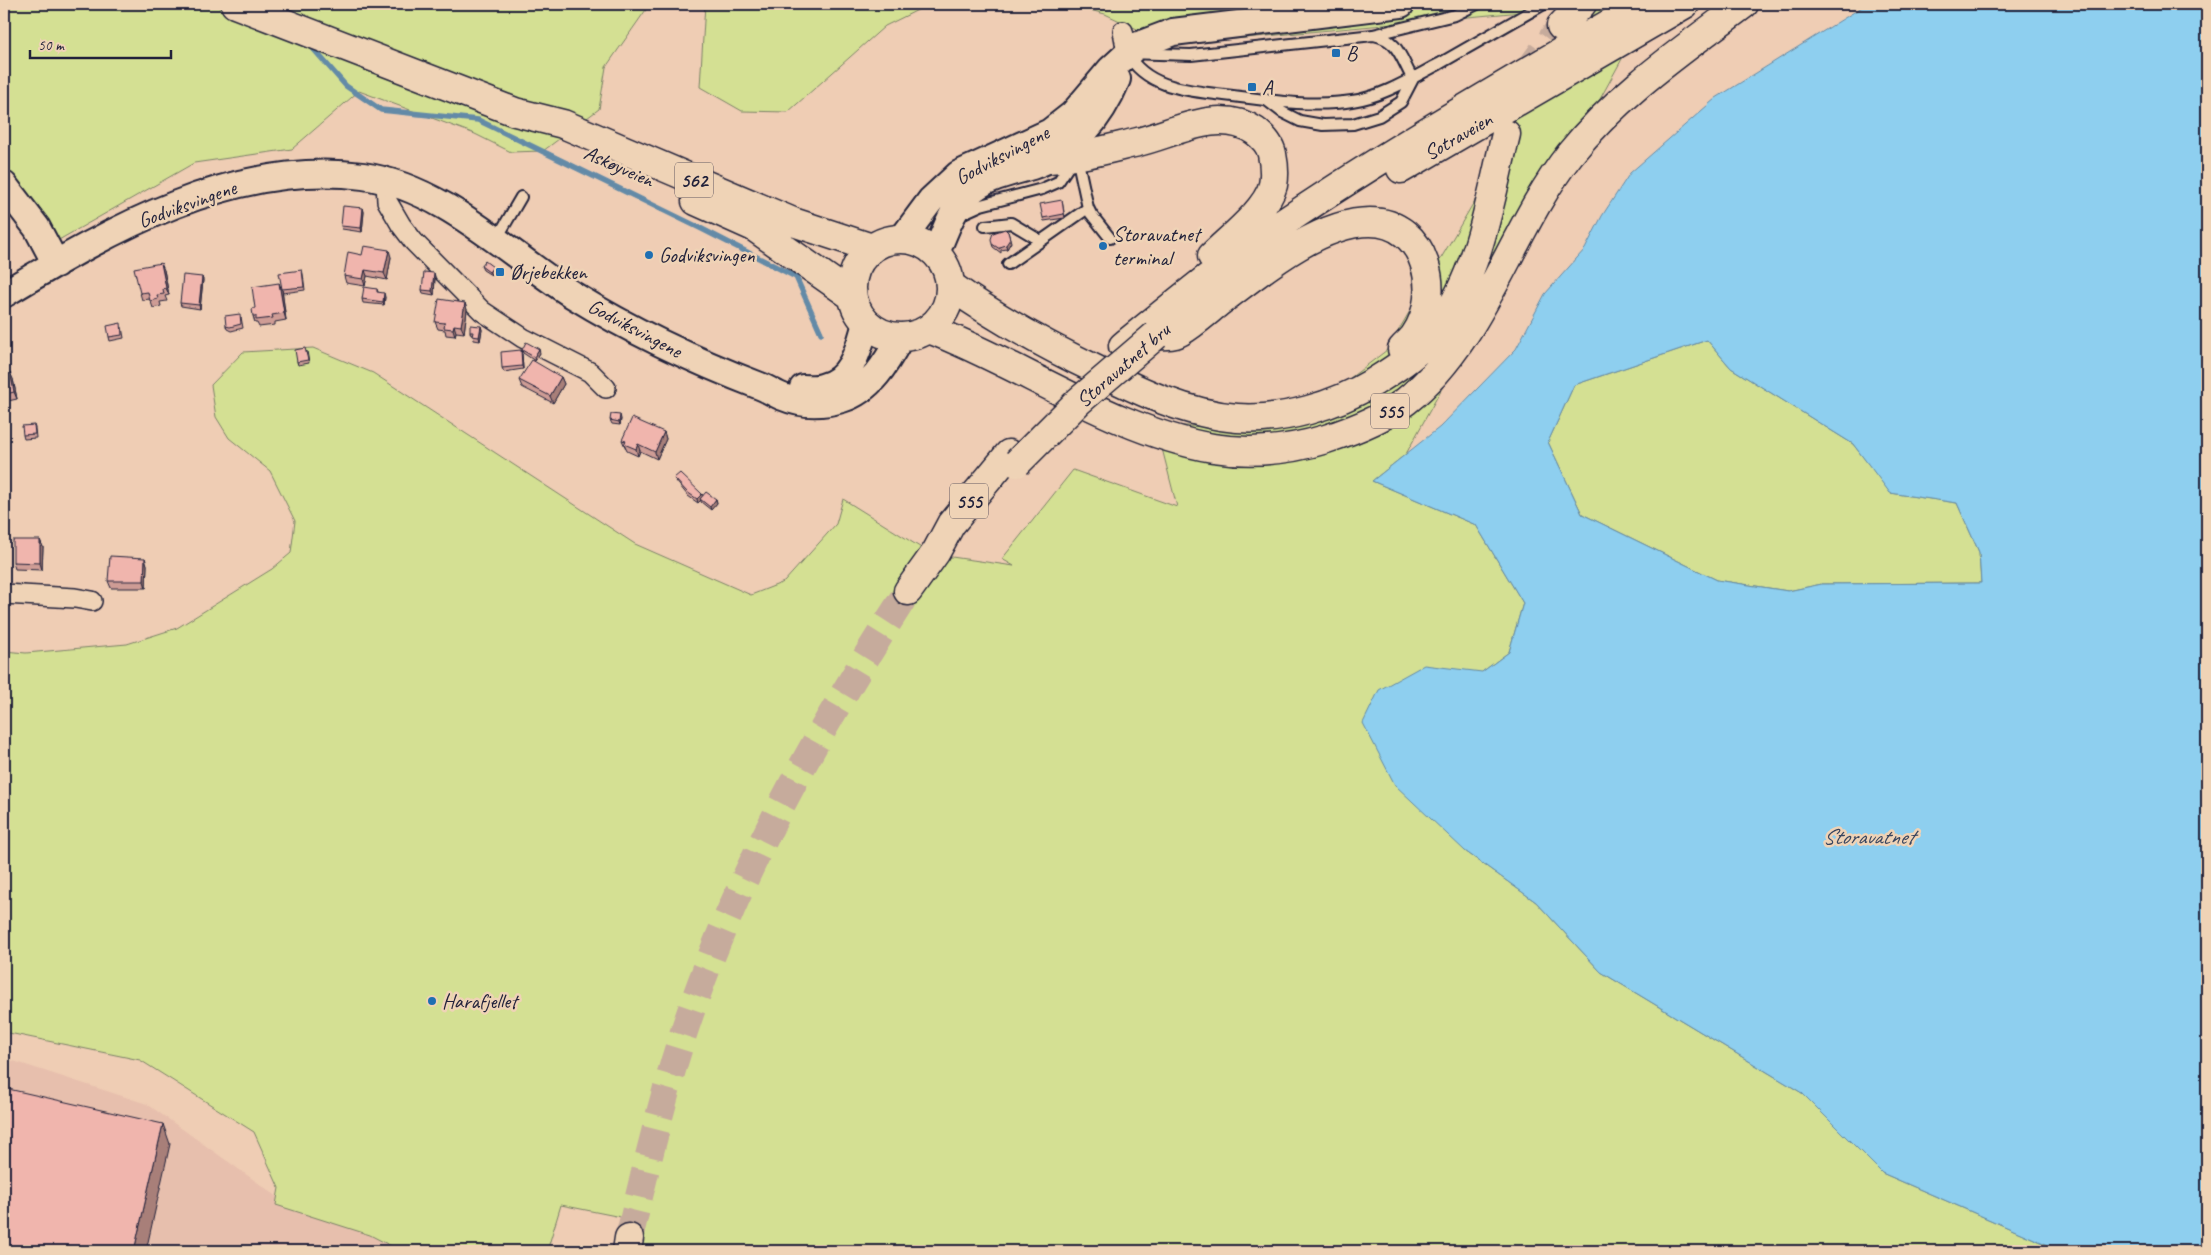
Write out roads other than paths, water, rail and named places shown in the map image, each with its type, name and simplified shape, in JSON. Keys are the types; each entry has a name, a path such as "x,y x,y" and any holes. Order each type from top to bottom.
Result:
{"main road":[{"name":"Askøyveien","path":"236,4 515,112 563,124 793,222 872,248"},
{"name":"Godviksvingene","path":"1125,42 1136,46 1173,32 1401,4"},
{"path":"1561,26 1582,4"},
{"name":"Sotraveien","path":"1228,272 1306,208 1438,124 1643,4"},
{"name":"Sotraveien","path":"1228,272 1685,4"},
{"name":"555","path":"929,329 977,349 1143,428 1179,440 1212,448 1240,451 1280,449 1310,444 1342,434 1374,420 1405,402 1430,379 1451,354 1473,320 1541,197 1568,157 1594,125 1668,61 1744,4"},
{"name":"Godviksvingene","path":"902,239 931,200 959,174 1050,132 1073,114 1110,69 1125,42"},
{"name":"Godviksvingene","path":"936,253 957,206 970,192 990,179 1067,157 1071,145 1098,116 1115,84 1125,42"},
{"name":"Askøyveien","path":"515,112 556,137 754,227 852,296"},
{"name":"555","path":"1067,157 1154,138 1189,126 1211,122 1231,121 1246,125 1263,136 1271,149 1274,165 1273,184 1268,196 1239,230 1228,272"},
{"name":"555","path":"950,286 1028,335 1152,396 1186,408 1236,418 1266,417 1323,407 1364,387 1401,365 1422,348 1440,328 1463,289 1478,247 1506,134"},
{"name":"Godviksvingene","path":"4,294 140,220 183,202 238,185 287,175 328,172 367,177 428,196 572,294 636,331 685,356 803,404 817,404 844,399 868,384 879,373 900,338"},
{"path":"4,185 37,228 56,264"},
{"name":"555","path":"1228,272 1304,244 1343,226 1371,222 1389,225 1402,231 1414,241 1424,261 1430,282 1423,317 1415,335 1364,387"},
{"path":"852,296 852,285 856,269 864,256 872,248 886,242 902,239 920,243 936,253 944,262 950,286 950,299 939,321 929,329 915,336 900,338 882,334 866,323"},
{"name":"Storavatnet bru","path":"1013,459 1156,336 1176,334 1228,272"},
{"name":"Storavatnet bru","path":"1013,459 1114,354 1228,272"},
{"name":"562","path":"852,296 860,315 866,323"},
{"name":"Godviksvingene","path":"762,386 791,389 822,387 836,382 847,372 856,355 866,323"},
{"name":"555","path":"908,591 936,552 958,533 1013,459"}],"street":[{"path":"386,182 387,201 401,225 414,242 482,311 523,338 590,372 606,388"},
{"path":"4,594 75,598 92,601"}],"lane":[{"path":"1477,4 1455,15 1373,35 1191,55 1125,42 1131,61 1152,79 1169,86 1194,91 1265,99 1331,104 1355,101 1378,94 1414,77 1544,4"},
{"path":"1373,35 1384,37 1393,43 1410,74 1414,77"},
{"path":"1265,99 1282,112 1300,121 1323,125 1353,124 1379,116 1401,102 1414,77"},
{"path":"1050,132 1046,142 1067,157 1088,208 1110,238"},
{"path":"496,241 521,197"},
{"path":"1008,264 1088,208"},
{"path":"985,226 1011,223 1041,241"}],"water":[{"name":"Storavatnet","path":"1867,4 2207,4 2207,1251 2062,1251 1882,1173 1802,1093 1601,972 1536,902 1465,851 1395,785 1363,723 1379,690 1424,665 1482,672 1509,652 1523,603 1476,525 1372,481 1440,427 1516,349 1545,294 1585,249 1602,216 1630,173 1716,98","holes":["1707,340 1731,368 1853,444 1890,493 1957,503 1979,552 1981,583 1822,584 1788,591 1717,580 1582,514 1548,442 1574,385"]}],"waterway":[{"path":"310,45 346,86 381,110 478,120 796,277 821,333"}],"tunnel":[{"path":"1528,76 1534,63 1561,26"},
{"path":"629,1238 674,1063 695,1000 745,878 805,761 838,703 908,591"}],"place":[{"name":"B","path":"1336,53"},
{"name":"A","path":"1252,87"},
{"name":"Storavatnet terminal","path":"1103,246"},
{"name":"Godviksvingen","path":"649,255"},
{"name":"Ørjebekken","path":"500,272"},
{"name":"Harafjellet","path":"432,1001"}]}
